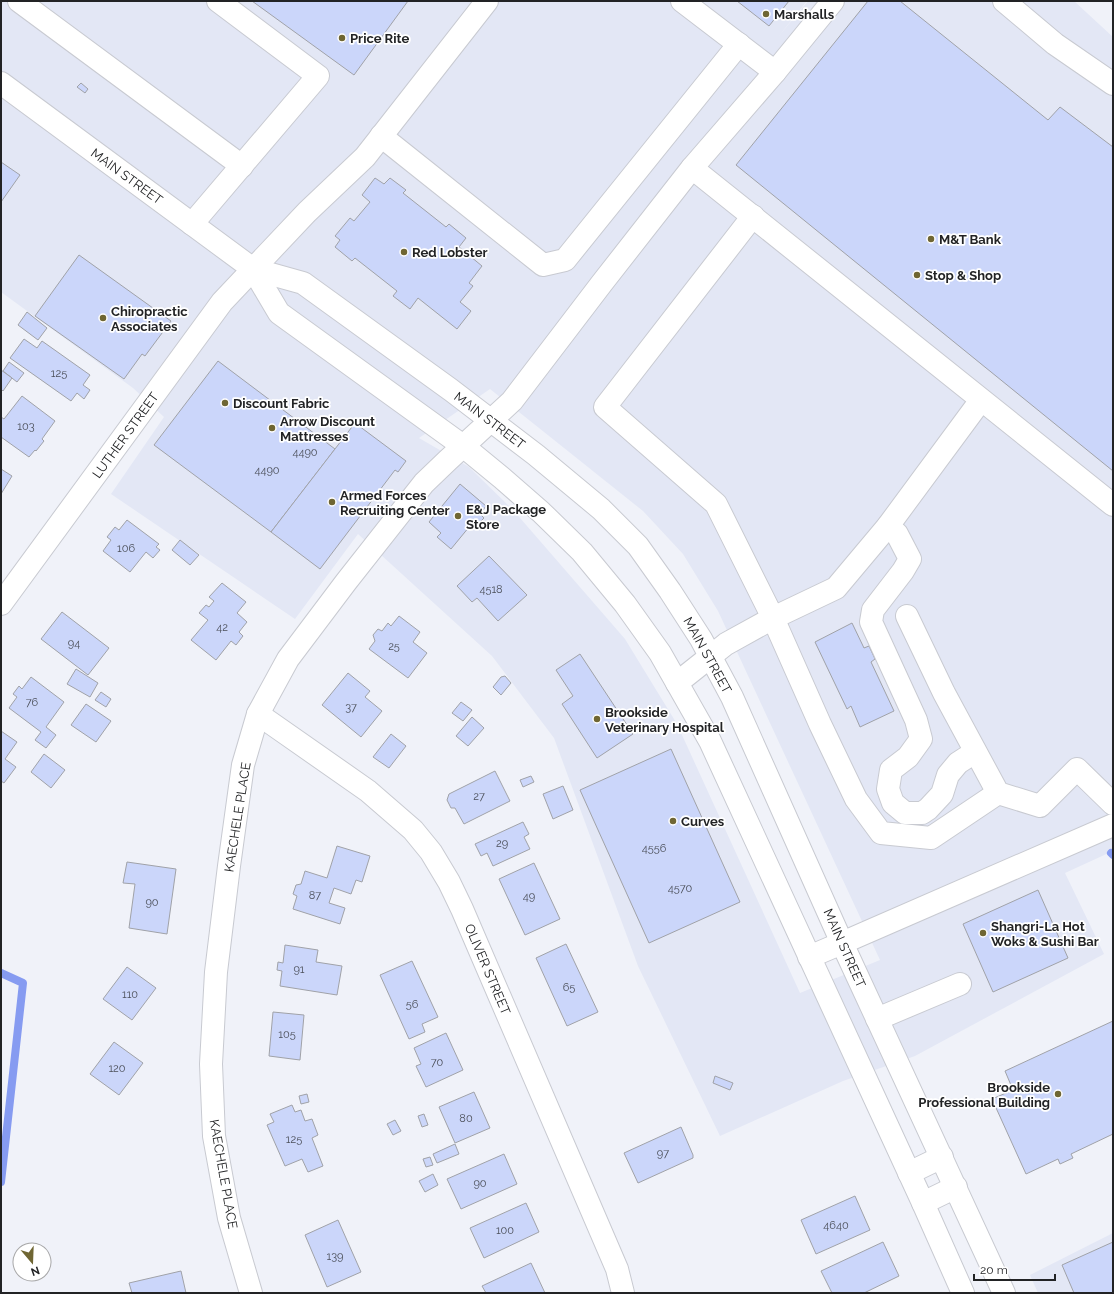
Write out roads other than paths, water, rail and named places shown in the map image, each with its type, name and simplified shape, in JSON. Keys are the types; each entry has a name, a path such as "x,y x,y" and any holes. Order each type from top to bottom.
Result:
{"main road":[{"path":"19,1 242,166"},
{"path":"192,224 318,76 218,1"},
{"name":"LUTHER STREET","path":"1,604 222,302 307,212 365,157 487,1"},
{"path":"682,1 775,72"},
{"name":"KAECHELE PLACE","path":"251,1293 229,1218 215,1143 211,1064 216,972 229,866 243,765 258,714 288,659 346,582 424,484 512,401 692,168 775,72 833,1"},
{"path":"1004,1 1055,44 1113,84"},
{"path":"381,136 543,265 565,260 739,44"},
{"name":"MAIN STREET","path":"2,86 253,269 303,283 451,390 536,455 601,509 638,546 670,590 711,656 732,698 842,943 1004,1293"},
{"path":"692,168 1113,505"},
{"path":"753,216 605,407 716,504 773,618 820,724 854,794 881,833 931,838 998,793"},
{"name":"MAIN STREET","path":"253,269 279,314 463,446 540,512 582,552 625,604 660,653 710,741 923,1202 963,1293"},
{"path":"678,683 726,644 773,618 836,588 888,526 982,400"},
{"path":"888,526 897,534 910,559 903,571 873,610 871,622 916,720 921,739 908,757 891,770 888,789 893,804 905,813 922,813 928,809 942,794 948,775 958,764 975,752"},
{"path":"907,616 944,693 998,793 1040,806 1077,769 1113,804"},
{"name":"OLIVER STREET","path":"258,714 368,791 413,830 431,852 450,882 617,1270 624,1293"},
{"path":"809,957 1113,825"},
{"path":"877,1019 960,984"},
{"path":"909,1173 942,1157"},
{"path":"923,1202 956,1187"}],"waterway":[{"path":"1,973 23,983 1,1182"}],"place":[{"name":"Marshalls","path":"766,14"},
{"name":"Price Rite","path":"342,38"},
{"name":"M&T Bank","path":"931,239"},
{"name":"Red Lobster","path":"404,252"},
{"name":"Stop & Shop","path":"917,275"},
{"name":"Chiropractic Associates","path":"103,318"},
{"name":"Discount Fabric","path":"225,403"},
{"name":"Arrow Discount Mattresses","path":"272,428"},
{"name":"Armed Forces Recruiting Center","path":"332,502"},
{"name":"E&J Package Store","path":"458,516"},
{"name":"Brookside Veterinary Hospital","path":"597,719"},
{"name":"Curves","path":"673,821"},
{"name":"Shangri-La Hot Woks & Sushi Bar","path":"983,933"},
{"name":"Brookside Professional Building","path":"1058,1094"}]}
